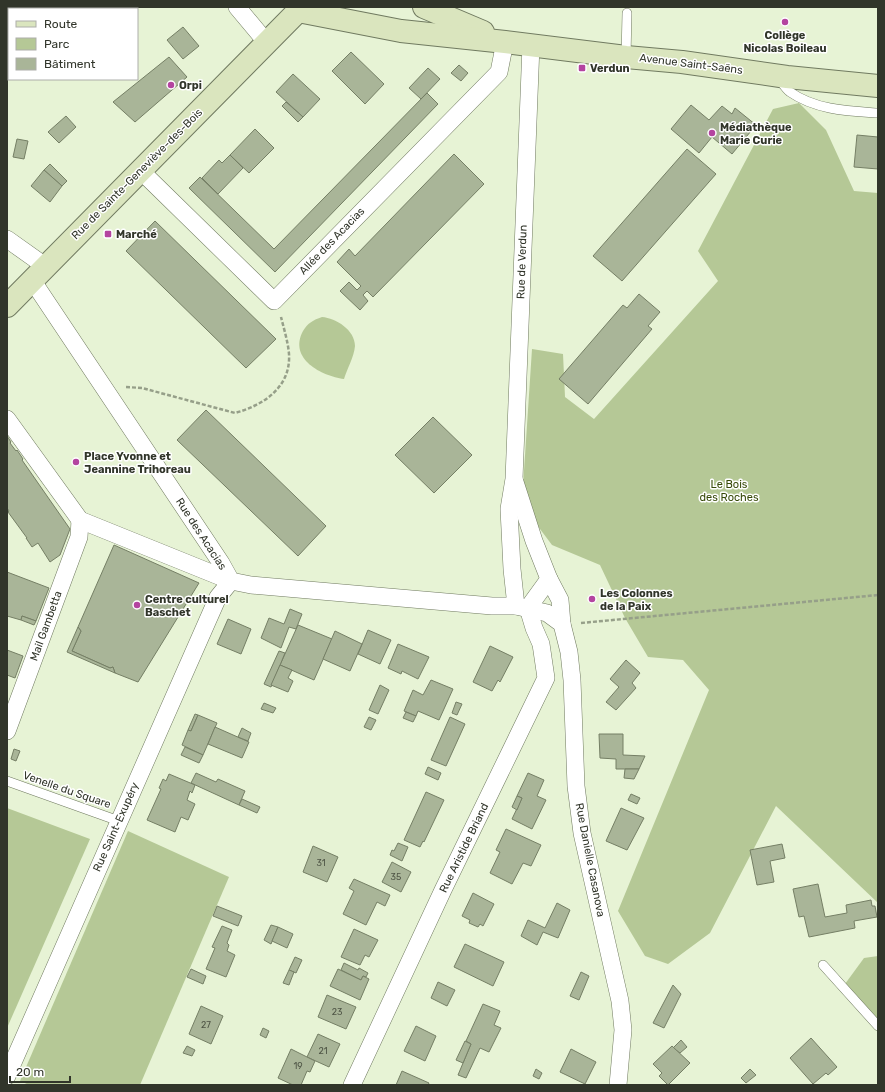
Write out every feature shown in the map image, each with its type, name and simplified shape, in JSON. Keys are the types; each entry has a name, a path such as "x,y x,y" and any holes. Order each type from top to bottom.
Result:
{"street":[{"path":"237,7 267,43"},
{"name":"Avenue Saint-Saëns","path":"424,7 505,42"},
{"name":"Rue de Sainte-Geneviève-des-Bois","path":"7,306 300,9"},
{"name":"Avenue Saint-Saëns","path":"300,9 401,30 878,86"},
{"name":"Allée des Acacias","path":"274,301 498,72 505,42"},
{"name":"Rue de Verdun","path":"522,607 512,569 509,509 514,480 531,45"},
{"path":"141,171 274,301"},
{"path":"7,239 39,273"},
{"name":"Rue des Acacias","path":"39,273 109,396 221,563 231,581 251,585 440,602 522,607"},
{"path":"7,419 80,520 231,581"},
{"name":"Rue de Verdun","path":"514,480 534,541 549,579 560,600 562,624"},
{"name":"Mail Gambetta","path":"7,731 79,537 80,520"},
{"path":"522,607 549,579"},
{"name":"Rue Saint-Exupéry","path":"7,1076 218,597 231,581"},
{"path":"522,607 547,613 562,624"},
{"path":"522,607 541,644 546,678 572,680"},
{"name":"Rue Danielle Casanova","path":"562,624 569,652 572,680 576,786 582,833 620,1001 623,1030 618,1085"},
{"name":"Rue Aristide Briand","path":"352,1085 443,890 546,678"}],"lane":[{"path":"626,57 627,13"},
{"path":"777,75 789,91 811,103 840,111 878,113"},
{"name":"Venelle du Square","path":"7,781 119,821"},
{"path":"824,965 878,1026"}],"path":[{"path":"109,396 125,387 142,388 226,409 235,413 262,403 281,385 286,376 289,355 280,313 274,301"},
{"path":"562,624 878,595"}],"green space":[{"name":"Le Bois des Roches","path":"799,103 826,130 854,191 878,193 878,903 776,806 710,933 668,964 645,956 618,911 709,690 683,660 648,657 625,618 600,565 552,545 528,513 523,486 532,349 563,354 565,397 594,419 718,281 698,251 773,109"},
{"path":"322,317 339,322 348,330 354,340 355,346 353,354 344,379 317,370 304,358 300,350 300,341 303,331 311,322"},
{"path":"7,808 90,839 7,1028"},
{"path":"128,831 229,877 140,1085 29,1085 20,1081"},
{"path":"878,956 878,1020 845,984 864,958"}],"building":[{"path":"7,7 23,7 8,8 7,58"},
{"path":"78,7 123,7 122,8"},
{"path":"183,27 199,46 183,59 167,40"},
{"path":"351,52 384,84 365,104 332,71"},
{"path":"169,57 187,77 135,122 113,102"},
{"path":"459,65 468,73 461,81 451,73"},
{"path":"428,68 440,79 421,99 409,88"},
{"path":"293,74 320,99 303,117 276,92"},
{"path":"427,93 438,104 275,272 189,188 200,177 274,249"},
{"path":"286,102 303,117 298,122 282,106"},
{"name":"Médiathèque Marie Curie","path":"691,105 709,120 722,106 732,114 735,108 756,125 732,154 712,137 699,153 671,129"},
{"path":"66,116 76,127 59,143 48,132"},
{"path":"255,129 274,148 249,173 230,155"},
{"path":"857,135 878,137 878,169 854,167"},
{"path":"17,139 28,141 24,159 13,157"},
{"path":"687,149 716,174 622,281 593,256"},
{"path":"454,154 484,184 373,297 367,291 363,295 368,301 360,310 340,291 349,282 357,290 361,286 337,262 349,249 355,256"},
{"path":"230,155 243,168 218,194 202,178 219,160 222,163"},
{"path":"50,164 67,181 62,186 44,170"},
{"path":"44,170 62,186 50,202 31,186"},
{"path":"155,221 276,339 246,368 126,251"},
{"path":"639,294 660,312 648,326 652,329 588,404 559,379 623,305 627,308"},
{"path":"206,410 326,526 298,556 177,440"},
{"path":"433,417 472,455 434,493 395,455"},
{"path":"7,436 11,442 10,443 16,451 17,450 23,459 22,460 70,529 60,555 50,562 38,543 32,547 8,512"},
{"name":"Centre culturel Baschet","path":"114,545 199,583 138,682 115,673 113,667 110,668 72,651 81,631 78,627"},
{"path":"7,572 49,588 36,621 22,616 21,620 7,616"},
{"path":"290,609 302,614 296,629 289,627 281,648 261,638 269,618 284,624"},
{"path":"22,616 36,621 34,625 21,620"},
{"path":"228,619 251,629 241,654 217,644"},
{"path":"298,625 332,639 314,680 280,665"},
{"path":"78,627 81,631 72,651 110,668 113,667 115,673 67,652"},
{"path":"368,630 391,640 380,664 358,654"},
{"path":"335,631 362,644 350,671 323,659"},
{"path":"398,644 429,657 418,679 402,671 401,674 388,668"},
{"path":"490,646 513,657 500,682 498,680 492,691 473,682"},
{"path":"7,650 23,656 15,678 7,675"},
{"path":"279,651 285,653 271,687 264,684"},
{"path":"626,660 640,673 632,683 636,688 616,710 606,702 619,687 610,679"},
{"path":"280,665 292,670 288,678 293,681 288,692 271,685"},
{"path":"431,680 453,689 439,720 418,711 416,716 404,711 413,690 423,695"},
{"path":"380,685 389,690 378,714 369,710"},
{"path":"456,702 462,704 457,715 452,713"},
{"path":"264,703 276,708 273,713 261,709"},
{"path":"406,712 416,716 413,722 403,718"},
{"path":"195,714 198,715 191,731 188,730"},
{"path":"198,715 217,723 203,755 182,745 188,730 191,731"},
{"path":"369,717 376,720 371,730 364,727"},
{"path":"450,717 465,724 446,766 431,760"},
{"path":"215,727 249,742 242,758 208,744"},
{"path":"242,728 251,733 248,741 238,737"},
{"path":"599,734 623,734 623,755 645,756 639,769 616,769 616,759 600,758"},
{"path":"185,747 203,755 199,763 181,755"},
{"path":"14,749 20,751 16,761 11,759"},
{"path":"428,767 441,773 438,780 425,774"},
{"path":"625,769 639,769 634,779 624,778"},
{"path":"196,773 216,782 218,779 245,791 239,805 191,783"},
{"path":"528,773 544,780 537,796 546,800 532,829 512,819 522,798 517,796"},
{"path":"169,774 195,785 192,793 190,791 187,800 195,804 188,820 181,817 175,832 147,820 161,789 159,788 163,779 166,781"},
{"path":"426,792 444,800 424,842 423,841 420,847 404,840"},
{"path":"631,794 640,798 637,804 628,800"},
{"path":"517,796 522,798 517,810 512,807"},
{"path":"242,799 260,807 257,813 239,805"},
{"path":"621,808 644,818 627,850 606,841"},
{"path":"506,829 541,845 531,866 523,863 512,884 490,873 500,852 496,850"},
{"path":"398,843 408,847 402,861 390,855"},
{"path":"782,844 785,858 770,861 774,882 757,885 750,850"},
{"path":"313,846 338,857 327,882 303,872"},
{"path":"392,862 411,872 401,892 382,882"},
{"path":"354,879 390,895 385,906 377,902 366,925 343,914 354,891 349,888"},
{"path":"818,884 825,917 847,913 846,905 871,900 872,906 875,906 877,917 854,921 855,928 809,937 804,916 799,917 793,889"},
{"path":"473,893 494,904 483,926 480,924 478,927 469,923 470,920 462,916"},
{"path":"557,903 570,910 558,938 543,932 537,945 521,936 528,920 545,928"},
{"path":"217,906 242,916 238,926 213,916"},
{"path":"271,925 278,927 271,944 264,940"},
{"path":"222,926 232,930 227,943 229,945 227,951 235,955 226,977 206,969 215,948 212,947"},
{"path":"278,927 293,934 287,948 272,941"},
{"path":"354,929 378,940 369,957 365,955 360,965 341,957"},
{"path":"465,944 504,962 493,986 454,967"},
{"path":"295,957 302,960 296,973 289,970"},
{"path":"344,963 368,973 366,977 363,976 361,980 341,970"},
{"path":"191,969 206,976 203,984 187,977"},
{"path":"338,969 361,980 363,976 369,979 360,1000 330,986"},
{"path":"289,970 294,972 289,985 283,983"},
{"path":"581,972 589,976 579,1000 570,996"},
{"path":"438,982 455,990 447,1006 431,998"},
{"path":"673,985 681,994 664,1028 653,1023"},
{"path":"327,995 356,1007 346,1029 318,1017"},
{"path":"483,1004 500,1011 494,1025 501,1028 489,1052 480,1048 466,1078 458,1075 471,1044 466,1041"},
{"path":"201,1006 223,1016 211,1044 189,1034"},
{"path":"416,1026 436,1036 425,1061 404,1051"},
{"path":"263,1028 269,1031 266,1038 260,1035"},
{"path":"318,1034 340,1044 329,1067 307,1057"},
{"path":"811,1038 837,1067 828,1075 826,1073 813,1084 790,1058"},
{"path":"681,1040 687,1047 680,1053 673,1048"},
{"path":"465,1041 471,1044 463,1063 456,1060"},
{"path":"187,1046 195,1050 192,1056 183,1053"},
{"path":"672,1046 690,1063 668,1085 659,1076 662,1073 653,1064"},
{"path":"291,1049 315,1061 310,1072 307,1071 301,1085 293,1085 278,1078"},
{"path":"571,1049 596,1062 585,1084 560,1072"},
{"path":"536,1069 542,1073 539,1079 533,1076"},
{"path":"750,1069 756,1075 746,1083 741,1078"},
{"path":"402,1071 429,1083 428,1085 396,1085"}],"place":[{"name":"Collège Nicolas Boileau","path":"785,22"},
{"name":"Verdun","path":"582,68"},
{"name":"Orpi","path":"171,85"},
{"name":"Médiathèque Marie Curie","path":"712,133"},
{"name":"Marché","path":"108,234"},
{"name":"Place Yvonne et Jeannine Trihoreau","path":"76,462"},
{"name":"Les Colonnes de la Paix","path":"592,599"},
{"name":"Centre culturel Baschet","path":"137,605"}]}
